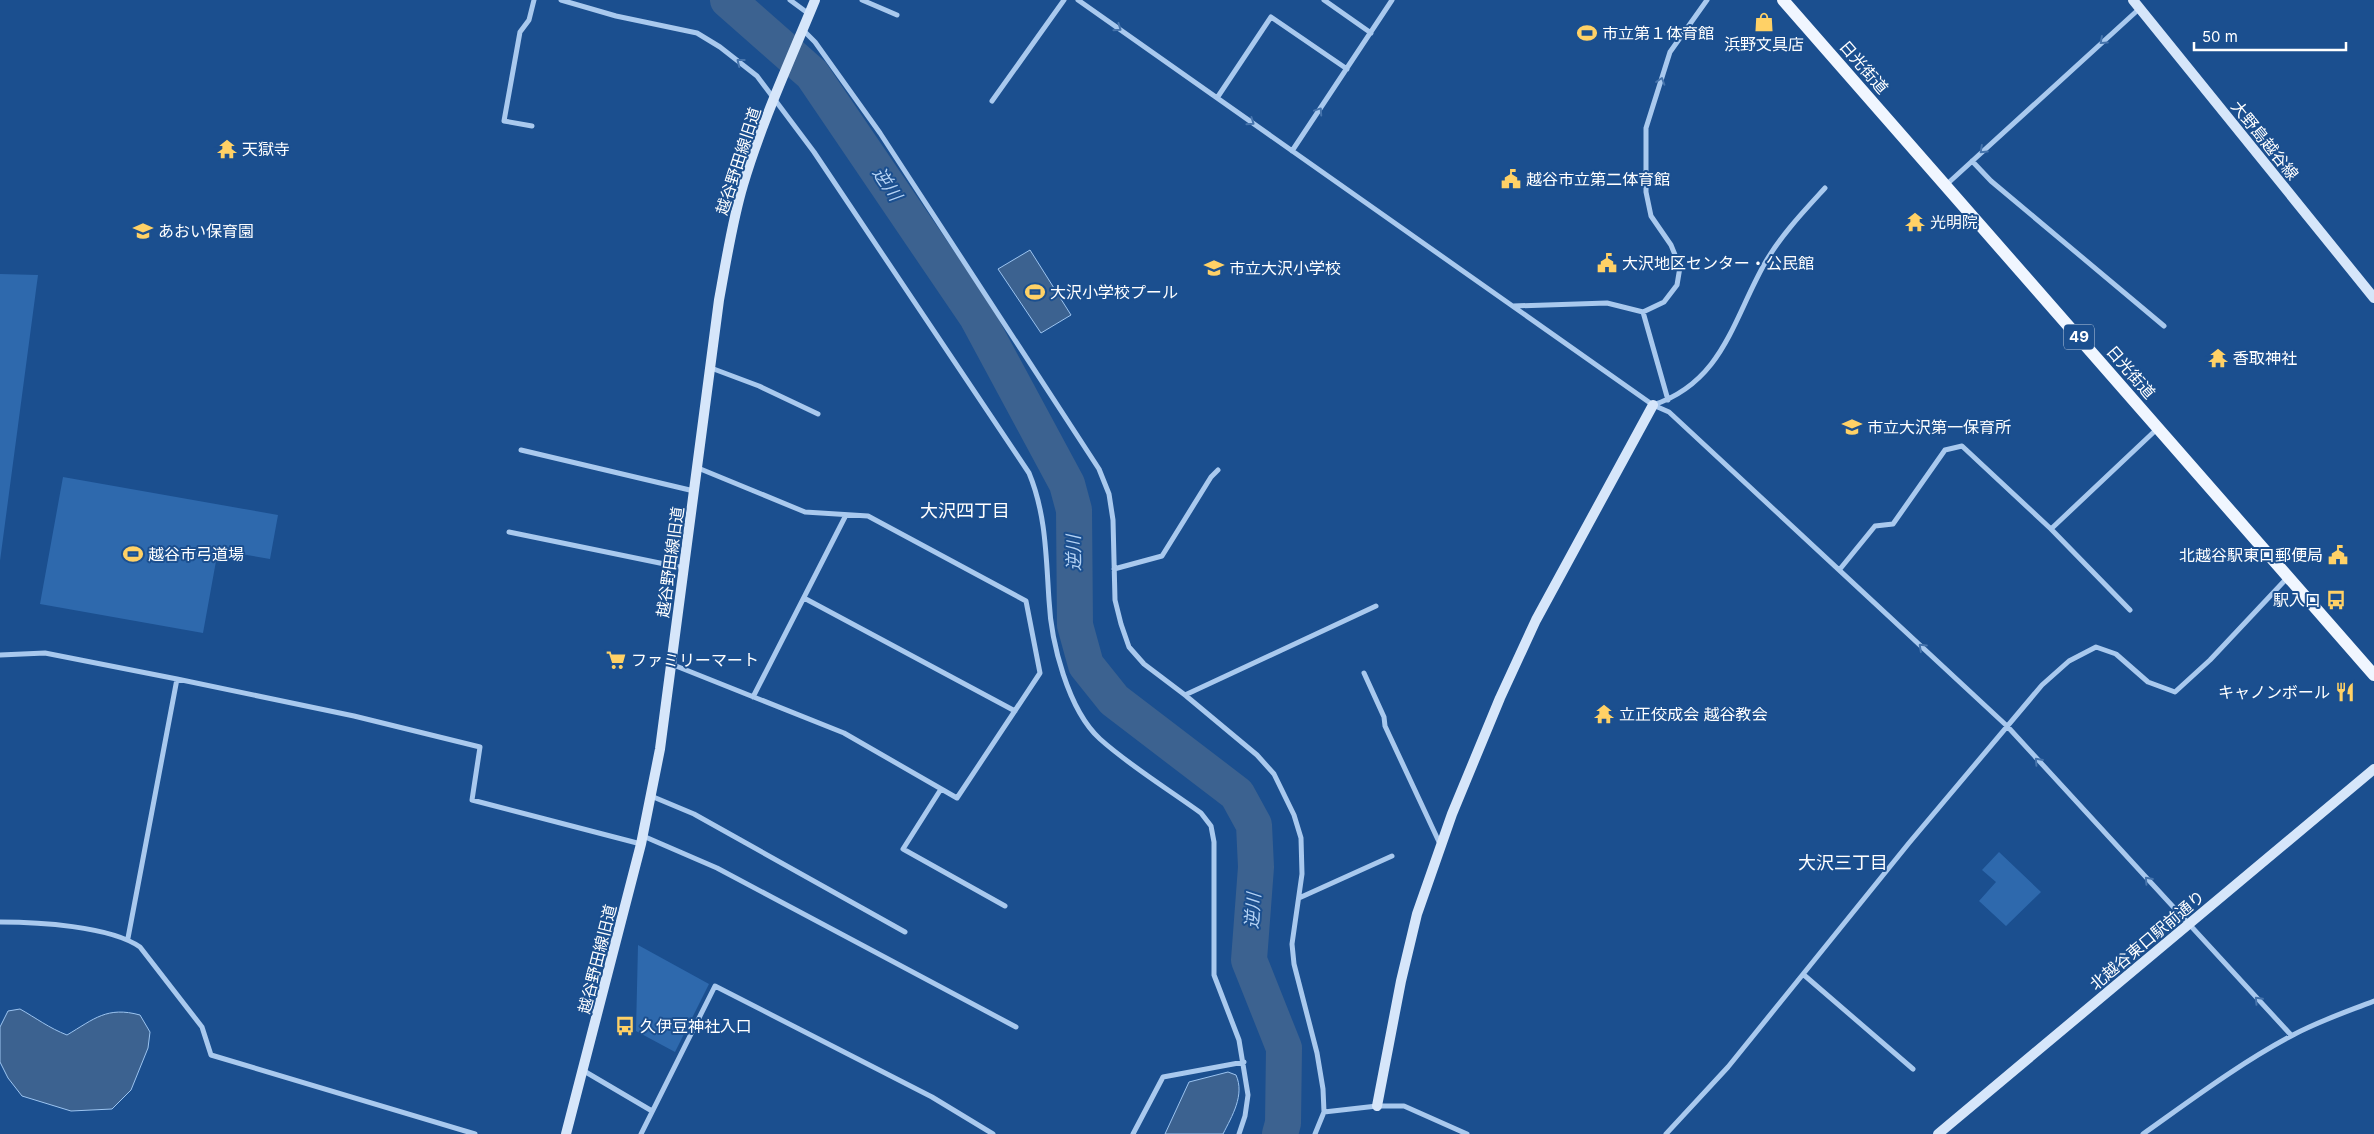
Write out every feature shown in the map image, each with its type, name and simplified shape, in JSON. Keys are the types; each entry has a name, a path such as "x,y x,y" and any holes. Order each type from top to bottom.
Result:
{"main road":[{"name":"日光街道","path":"1783,0 2374,675"}],"street":[{"path":"532,126 504,121 520,32 529,20 534,0"},
{"path":"561,0 625,18 697,33 757,76 774,96 1029,474 1043,514 1050,628 1060,666 1075,702 1100,739 1201,813 1211,826 1214,842 1214,975 1239,1040 1248,1095 1245,1116 1239,1134"},
{"path":"790,0 809,14"},
{"name":"越谷野田線旧道","path":"566,1134 584,1071 642,840 660,749 719,300 736,213 743,184 774,96 815,0"},
{"path":"862,0 897,15"},
{"path":"992,100 1064,0"},
{"path":"1078,0 1653,405 1669,412 2007,726 2188,926 2291,1036"},
{"path":"1324,0 1371,33"},
{"path":"1292,151 1392,0"},
{"path":"1512,306 1607,303 1643,312 1664,302 1677,286 1680,267 1672,245 1651,216 1646,192 1646,128 1670,52 1706,0"},
{"name":"大野島越谷線","path":"2132,0 2374,298"},
{"path":"1946,185 2139,9"},
{"path":"1217,98 1271,17 1347,69"},
{"path":"802,32 814,42 880,133 1099,469 1109,494 1113,520 1116,600 1121,624 1129,646 1144,664 1258,755 1274,774 1283,789 1294,815 1300,838 1302,874 1292,944 1294,964 1317,1052 1323,1089 1324,1112 1315,1134"},
{"path":"1972,161 1990,181 2164,326"},
{"path":"1377,1106 1400,981 1417,914 1441,847 1500,698 1536,620 1653,405 1668,400 1704,375 1725,344 1766,262 1798,218 1825,188"},
{"path":"1643,312 1668,400"},
{"path":"711,368 759,386 818,414"},
{"path":"2050,529 2158,427"},
{"path":"1840,569 1875,526 1893,524 1945,450 1962,446 2050,529 2130,610"},
{"path":"521,450 694,492"},
{"path":"672,664 844,733 957,798 1040,673 1026,601 868,516 805,512 698,468"},
{"path":"1114,569 1162,556 1211,477 1218,470"},
{"path":"753,697 846,515"},
{"path":"509,532 684,568"},
{"path":"1666,1134 1728,1067 1903,850 2007,726 2042,685 2068,661 2096,647 2116,654 2148,682 2175,692 2210,660 2288,576"},
{"path":"804,598 1016,711"},
{"path":"1185,695 1376,606"},
{"path":"0,655 45,653 354,716 480,747 472,800 642,840 717,868 1016,1027"},
{"path":"1364,674 1384,717 1385,726 1441,847"},
{"path":"128,938 177,679"},
{"name":"北越谷東口駅前通り","path":"1938,1134 2374,769"},
{"path":"941,789 903,849 1005,906"},
{"path":"651,796 694,814 904,932"},
{"path":"1299,898 1392,856"},
{"path":"0,922 67,926 128,938 140,946 202,1027 211,1055 475,1134"},
{"path":"1804,975 1913,1069"},
{"path":"641,1134 715,986 932,1097 993,1134"},
{"path":"2143,1134 2244,1064 2291,1036 2318,1022 2374,1001"},
{"path":"1133,1134 1164,1077 1244,1062"},
{"path":"584,1071 652,1111"},
{"path":"1324,1112 1377,1106 1404,1106 1467,1134"}],"shaded area":[{"name":"大沢小学校プール","path":"1030,250 1071,315 1041,333 998,269"},
{"path":"0,274 38,275 0,561"},
{"name":"越谷市弓道場","path":"63,477 278,515 270,559 218,550 203,633 40,604"},
{"path":"1999,852 2041,892 2006,926 1979,901 1996,882 1982,870"},
{"path":"638,945 709,984 675,1052 636,1031"},
{"path":"20,1009 67,1035 93,1019 110,1013 118,1012 140,1015 150,1032 148,1048 131,1090 112,1109 71,1111 22,1096 8,1078 0,1062 0,1027 8,1011"},
{"path":"1228,1072 1236,1075 1239,1090 1236,1105 1223,1134 1165,1134 1189,1082"}],"waterway":[{"name":"逆川","path":"728,0 812,74 977,317 1067,484 1074,510 1075,625 1086,665 1114,700 1237,794 1254,825 1256,867 1249,960 1284,1048 1283,1123 1280,1134"}],"place":[{"name":"浜野文具店","path":"1764,22"},
{"name":"市立第１体育館","path":"1587,33"},
{"name":"天獄寺","path":"227,149"},
{"name":"越谷市立第二体育館","path":"1511,179"},
{"name":"光明院","path":"1915,222"},
{"name":"あおい保育園","path":"143,231"},
{"name":"大沢地区センター・公民館","path":"1607,263"},
{"name":"市立大沢小学校","path":"1214,268"},
{"name":"大沢小学校プール","path":"1035,292"},
{"name":"香取神社","path":"2218,358"},
{"name":"市立大沢第一保育所","path":"1852,427"},
{"name":"越谷市弓道場","path":"133,554"},
{"name":"北越谷駅東口郵便局","path":"2338,555"},
{"name":"駅入口","path":"2336,600"},
{"name":"ファミリーマート","path":"616,660"},
{"name":"キャノンボール","path":"2345,692"},
{"name":"立正佼成会 越谷教会","path":"1604,714"},
{"name":"久伊豆神社入口","path":"625,1026"}],"district":[{"name":"大沢四丁目","path":"965,511"},
{"name":"大沢三丁目","path":"1843,863"}]}
